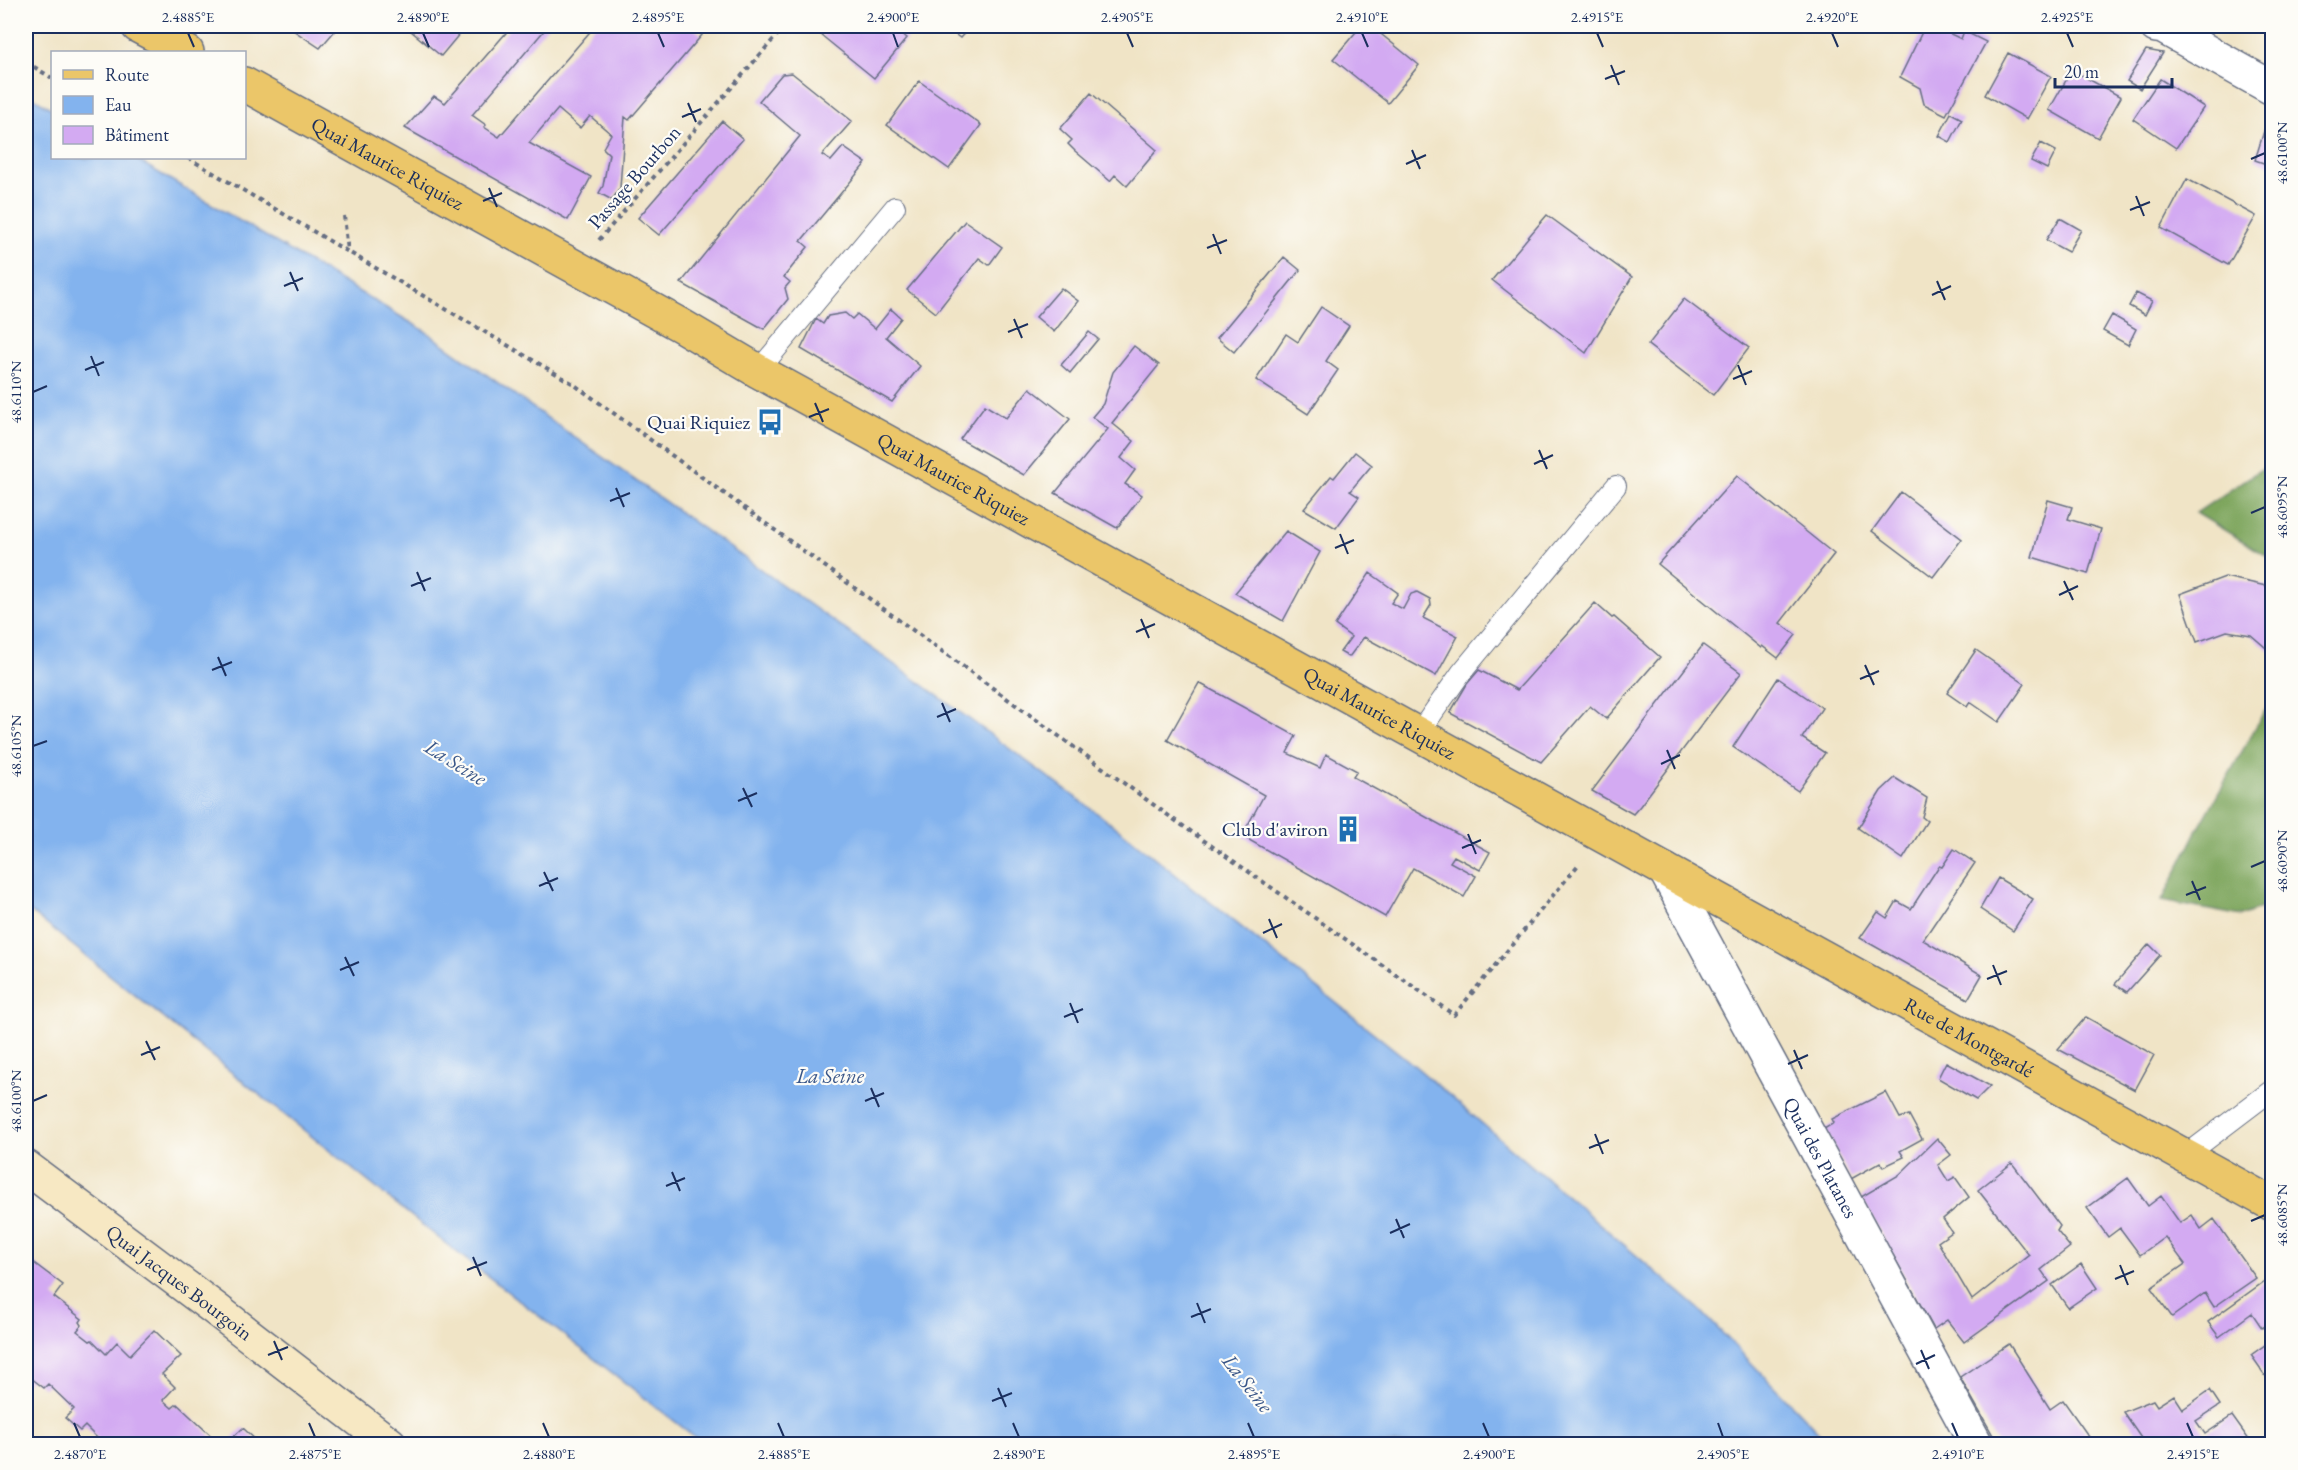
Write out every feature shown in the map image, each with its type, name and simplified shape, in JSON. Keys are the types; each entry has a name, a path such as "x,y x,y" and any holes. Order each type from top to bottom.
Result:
{"main road":[{"path":"138,26 185,51"},
{"name":"Quai Maurice Riquiez","path":"246,85 758,371 1665,870"},
{"name":"Rue de Montgardé","path":"1665,870 2272,1204"},
{"name":"Quai Jacques Bourgoin","path":"26,1167 390,1444"}],"street":[{"path":"2156,26 2163,27 2272,88"},
{"name":"Quai des Platanes","path":"1665,870 1976,1444"}],"lane":[{"path":"758,371 896,207"},
{"path":"1418,734 1461,674 1616,486"},
{"path":"2185,1156 2272,1090"}],"path":[{"name":"Passage Bourbon","path":"575,267 785,26"},
{"path":"26,62 51,77"},
{"path":"190,159 572,383 1176,821 1454,1015 1602,836"},
{"path":"344,216 348,252"}],"green space":[{"path":"2272,462 2272,559 2196,513"},
{"path":"2272,698 2272,904 2241,916 2162,901 2195,835"}],"water":[{"name":"La Seine","path":"26,93 51,108 51,159 136,159 425,331 919,682 1120,830 1415,1066 1699,1309 1830,1444 704,1444 445,1243 26,908"}],"building":[{"path":"287,26 339,26 320,48"},
{"path":"405,26 466,26 441,56"},
{"path":"512,26 548,26 472,115 499,137 595,26 691,26 702,35 629,120 625,117 620,188 612,200 599,193 603,186 609,154 603,148 611,134 590,116 580,128 558,109 529,143 591,177 568,220 405,128 434,96 445,103"},
{"path":"828,26 893,26 907,38 874,78 821,35"},
{"path":"946,26 971,26 960,38"},
{"path":"1361,26 1371,26 1419,65 1388,103 1333,59"},
{"path":"1925,26 1934,26 1961,39 1964,31 1986,42 1946,115 1924,104 1920,88 1900,77"},
{"path":"2146,50 2163,53 2140,89 2127,81"},
{"path":"2008,53 2051,76 2027,119 1985,95"},
{"path":"2072,70 2121,97 2098,138 2049,110"},
{"path":"792,73 852,121 822,155 831,161 843,147 866,163 801,241 808,247 784,277 790,282 785,288 788,299 764,329 681,283 800,136 759,101 782,74"},
{"path":"2160,79 2204,107 2176,148 2133,119"},
{"path":"919,81 981,125 949,169 887,125"},
{"path":"1091,93 1157,150 1127,186 1115,175 1110,181 1068,144 1072,140 1060,129"},
{"path":"1951,113 1962,119 1950,142 1939,136"},
{"path":"722,121 743,139 659,235 638,218"},
{"path":"2265,128 2272,131 2272,166 2255,160"},
{"path":"2041,143 2056,151 2047,169 2031,161"},
{"path":"2187,179 2256,216 2228,265 2161,228"},
{"path":"1547,215 1632,277 1586,353 1492,280"},
{"path":"2060,218 2081,230 2068,252 2046,240"},
{"path":"965,221 1002,247 989,265 979,258 936,313 907,290"},
{"path":"1284,257 1300,270 1234,352 1217,338"},
{"path":"1061,288 1078,301 1054,332 1036,317"},
{"path":"2136,293 2152,301 2145,315 2129,306"},
{"path":"1684,299 1749,348 1713,395 1648,345"},
{"path":"1321,307 1349,326 1326,361 1338,370 1308,414 1256,380 1286,334 1298,342"},
{"path":"891,309 901,318 886,337 920,366 892,402 801,349 816,319 823,324 828,316 845,313 852,319 857,314 875,329"},
{"path":"2112,315 2136,329 2128,345 2103,331"},
{"path":"1089,332 1098,339 1070,373 1061,365"},
{"path":"1134,346 1159,365 1112,423 1134,441 1121,458 1135,470 1125,484 1142,495 1117,528 1055,493 1108,429 1092,417 1103,404 1113,372"},
{"path":"1030,388 1070,419 1024,475 960,439 985,405 1006,418"},
{"path":"1355,452 1372,465 1350,491 1359,497 1336,528 1304,509 1331,476 1334,478"},
{"path":"1737,476 1834,554 1780,623 1796,635 1778,658 1762,646 1761,648 1658,564"},
{"path":"1901,492 1962,539 1933,577 1872,531"},
{"path":"2048,500 2072,507 2068,519 2101,529 2088,574 2032,557"},
{"path":"1286,531 1320,552 1283,621 1235,593"},
{"path":"1370,573 1398,593 1391,603 1403,609 1411,594 1417,592 1430,599 1431,605 1423,618 1458,636 1436,676 1364,637 1349,657 1340,652 1351,637 1335,625"},
{"path":"2225,577 2266,586 2272,585 2272,653 2251,635 2227,631 2197,642 2180,594"},
{"path":"1595,603 1660,657 1606,719 1590,706 1541,762 1450,713 1467,684 1479,670 1517,690"},
{"path":"1703,645 1741,673 1640,806 1633,814 1592,791"},
{"path":"1976,650 2025,684 1999,722 1970,702 1967,707 1947,693"},
{"path":"1778,678 1822,708 1802,738 1825,753 1798,791 1733,747"},
{"name":"Club d'aviron","path":"1199,683 1296,736 1287,753 1320,768 1326,754 1357,771 1353,777 1490,852 1480,870 1454,856 1450,862 1476,876 1464,897 1413,868 1385,917 1242,836 1264,795 1167,740"},
{"path":"1895,778 1927,798 1922,817 1927,821 1903,859 1858,828 1881,791"},
{"path":"1954,849 1975,863 1923,940 1982,975 1968,999 1860,938 1878,912 1887,918 1897,901 1911,909 1939,866 1942,867"},
{"path":"1998,878 2033,899 2013,931 1980,909"},
{"path":"2149,944 2160,955 2127,992 2115,984"},
{"path":"2086,1017 2154,1055 2135,1090 2058,1049"},
{"path":"1946,1062 1990,1086 1976,1100 1938,1078"},
{"path":"1886,1092 1900,1118 1909,1115 1922,1139 1900,1151 1904,1157 1883,1167 1881,1162 1851,1179 1824,1129 1834,1123 1832,1119"},
{"path":"1937,1138 1951,1155 1938,1165 1948,1181 1955,1177 1969,1197 1943,1219 1952,1232 1938,1242 1972,1300 2029,1255 1978,1190 2012,1163 2060,1226 2057,1231 2070,1247 2041,1270 2049,1281 1964,1342 1947,1320 1934,1329 1861,1197 1899,1175"},
{"path":"2128,1178 2148,1206 2161,1196 2180,1223 2192,1215 2201,1229 2214,1219 2256,1278 2214,1307 2205,1293 2172,1317 2151,1288 2185,1264 2165,1237 2140,1255 2120,1228 2108,1237 2087,1208"},
{"path":"26,1257 63,1285 54,1297 82,1319 80,1322 82,1325 77,1331 90,1341 92,1340 106,1354 117,1342 130,1355 154,1330 181,1356 162,1374 175,1387 163,1400 172,1408 177,1404 220,1444 94,1444 99,1440 85,1426 80,1431 65,1418 74,1409 48,1384 44,1388 31,1378 26,1385"},
{"path":"2081,1264 2097,1288 2068,1308 2052,1285"},
{"path":"2272,1276 2272,1321 2262,1328 2252,1313 2219,1337 2208,1322"},
{"path":"2272,1340 2272,1385 2251,1355"},
{"path":"2009,1344 2050,1409 2063,1400 2094,1444 1998,1444 1960,1377"},
{"path":"2210,1390 2220,1405 2196,1421 2205,1434 2232,1416 2252,1444 2145,1444 2123,1412 2153,1400 2157,1406 2174,1395 2183,1409"},
{"path":"243,1428 260,1444 226,1444"}],"place":[{"name":"Quai Riquiez","path":"770,422"},
{"name":"Club d'aviron","path":"1348,829"}]}
